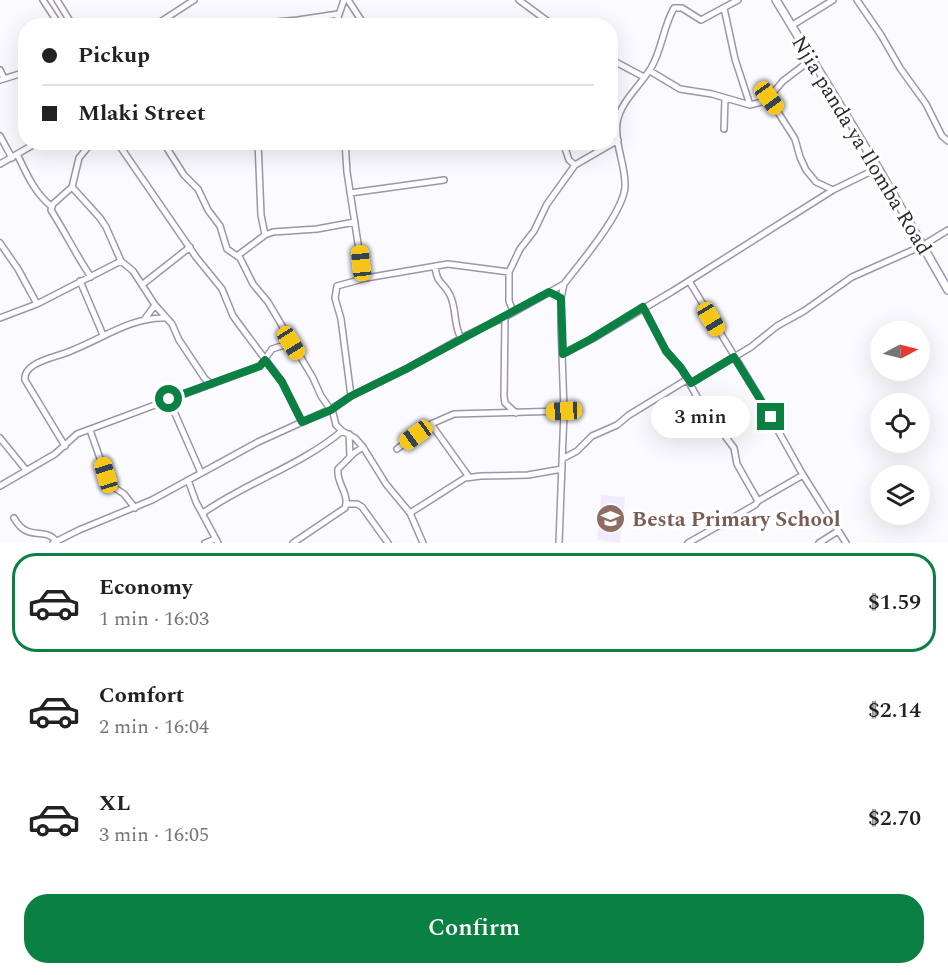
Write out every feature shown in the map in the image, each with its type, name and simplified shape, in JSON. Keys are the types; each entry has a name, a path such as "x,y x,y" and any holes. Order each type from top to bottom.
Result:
{"street":[{"path":"43,0 55,18"},
{"path":"57,0 68,18"},
{"path":"166,18 194,0"},
{"path":"337,18 346,0 359,18"},
{"path":"519,0 542,18"},
{"path":"618,119 622,108 650,71 676,0"},
{"path":"674,8 682,8 701,20 738,0"},
{"name":"Njia panda ya Ilomba Road","path":"776,0 878,168 948,290"},
{"path":"791,26 833,0"},
{"path":"857,0 926,104 942,136 948,141"},
{"path":"724,8 735,59 750,105"},
{"path":"317,18 338,14"},
{"path":"650,71 680,89 712,94 750,105 762,103 769,98 783,81 812,59"},
{"path":"618,63 644,77"},
{"path":"0,70 2,79 18,74"},
{"path":"769,98 795,139 806,170 816,182 833,190"},
{"path":"724,129 725,99"},
{"path":"0,136 42,199 51,206 77,258 91,277"},
{"path":"14,518 24,531 50,535 55,542 135,508 258,442 331,410 351,396 564,284 598,240 622,198 625,186 618,140"},
{"path":"0,164 26,150"},
{"path":"51,206 72,187 79,158 86,150"},
{"path":"123,150 222,289 232,316 282,382 302,422"},
{"path":"168,150 184,175 198,189 208,210 220,225 227,249 243,262 257,291 268,302 331,410 336,425 363,447 386,484 410,513 423,543"},
{"path":"258,150 261,215 265,235"},
{"path":"346,150 361,263 366,278"},
{"path":"566,150 569,160 575,165"},
{"path":"513,311 509,301 509,272 517,255 534,231 547,204 575,165 601,150"},
{"path":"563,354 689,281 833,190 878,168"},
{"path":"350,193 444,180"},
{"path":"72,187 106,227 121,261 143,284 155,305 172,324 179,340 205,379 212,384"},
{"path":"237,256 265,235 285,230 317,229 355,222"},
{"path":"344,224 357,235"},
{"path":"562,459 577,451 592,436 617,425 628,415 734,357 852,278 922,246 948,230"},
{"path":"0,243 38,304"},
{"path":"143,284 190,247"},
{"path":"0,318 38,304 121,261"},
{"path":"351,396 335,289 366,278 448,264 509,272"},
{"path":"435,266 437,279 451,299 456,331 461,338"},
{"path":"80,281 103,335"},
{"path":"689,281 803,475 846,543"},
{"path":"559,543 564,411 561,298 564,284"},
{"path":"549,292 561,298"},
{"path":"144,321 155,305"},
{"path":"643,307 666,351 689,381 701,404 723,436 734,448 737,464 758,501"},
{"path":"501,413 504,400 504,317"},
{"path":"65,446 24,375 36,364 71,351 103,335 144,321 165,318"},
{"path":"0,486 65,446 73,436 260,366 272,349 291,343"},
{"path":"205,379 205,386"},
{"path":"169,399 201,473"},
{"path":"504,400 516,413"},
{"path":"397,449 431,424 454,414 564,411"},
{"path":"431,424 469,477"},
{"path":"90,430 109,484 124,494 135,508"},
{"path":"203,513 228,495 307,455 342,431"},
{"path":"349,434 350,456"},
{"path":"0,438 26,470"},
{"path":"293,543 344,509 347,504 346,493 337,475 338,469 350,456 363,447"},
{"path":"410,513 469,477 528,475 562,469"},
{"path":"688,543 803,475"},
{"path":"188,480 216,541 205,543"},
{"path":"347,504 357,504 362,507 388,543"},
{"path":"819,543 838,531"}],"shaded area":[{"name":"Besta Primary School","path":"601,495 625,497 620,543 597,540"}],"place":[{"name":"Besta Primary School","path":"611,519"}],"route":[{"path":"169,399 260,366 265,360 282,382 302,422 331,410 351,396 549,292 561,298 563,354 643,307 666,351 691,383 734,357 771,417"}]}
